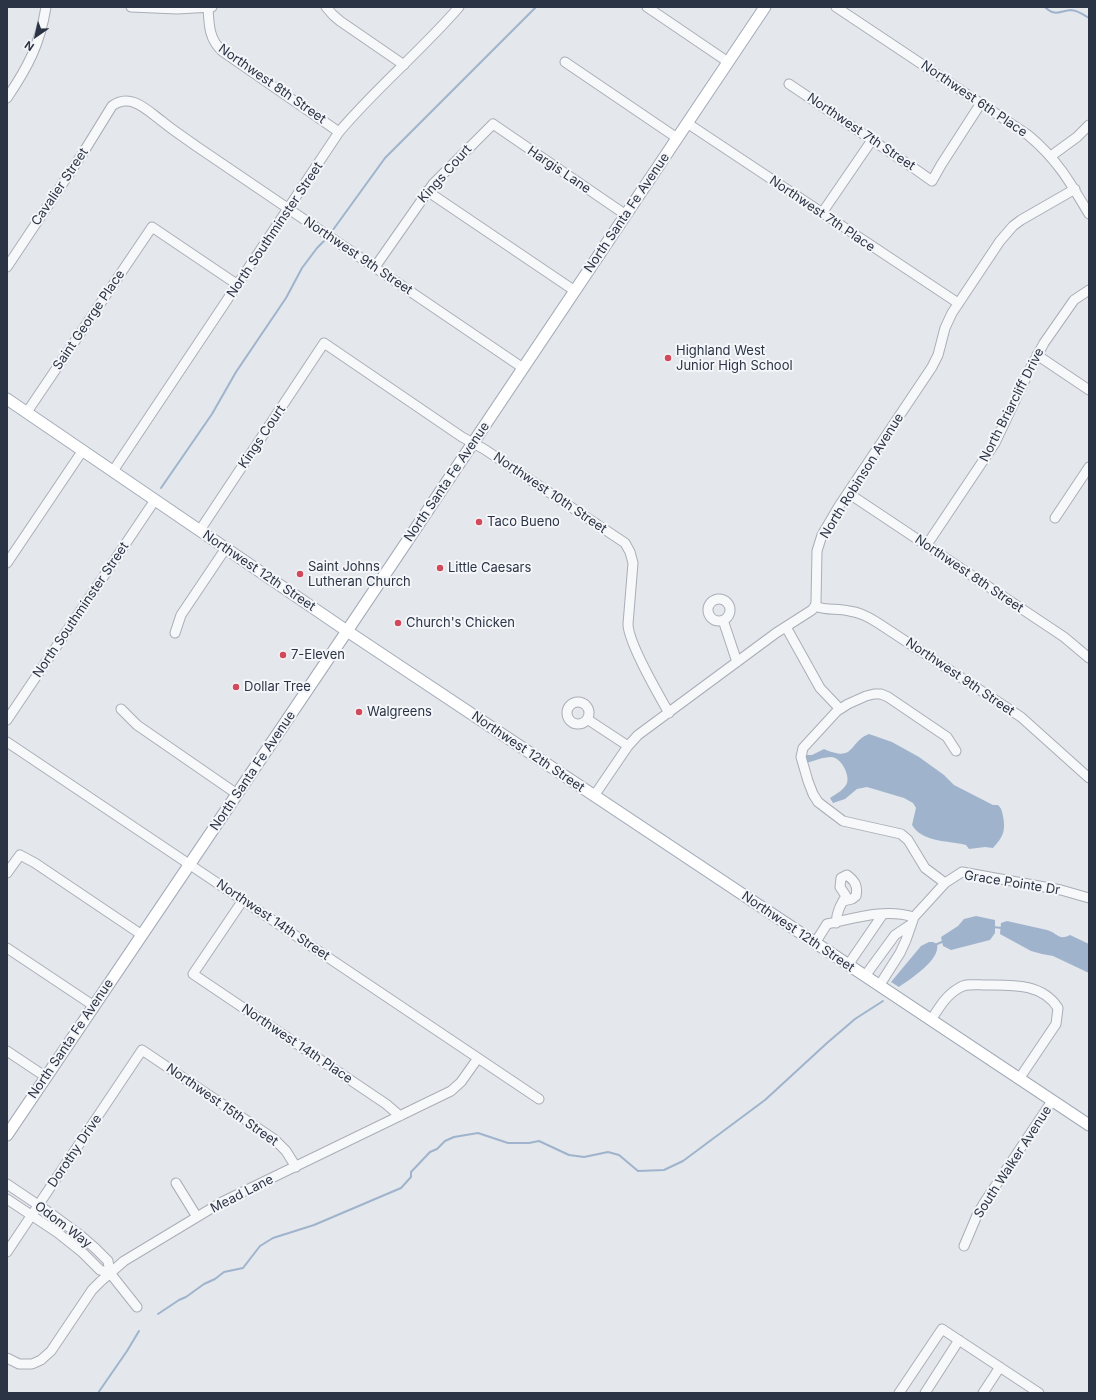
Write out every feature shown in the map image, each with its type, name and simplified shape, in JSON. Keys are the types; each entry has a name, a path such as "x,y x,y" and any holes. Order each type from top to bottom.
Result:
{"main road":[{"name":"North Santa Fe Avenue","path":"7,1135 238,794 765,7"},
{"name":"Northwest 12th Street","path":"8,402 27,412 347,631 1089,1125"}],"street":[{"path":"8,93 24,73 33,54 39,38 46,7"},
{"path":"131,7 177,10 210,7"},
{"name":"Northwest 8th Street","path":"210,7 210,34 216,46 339,132"},
{"path":"326,7 340,21 404,65"},
{"name":"North Southminster Street","path":"113,471 339,132 356,112 432,37 459,7"},
{"path":"647,7 728,62"},
{"name":"Northwest 6th Place","path":"836,7 1028,135 1064,172 1089,214"},
{"path":"565,62 677,138"},
{"name":"Northwest 7th Street","path":"789,84 932,181 981,103"},
{"name":"Northwest 9th Street","path":"112,106 122,101 135,102 141,105 190,142 523,368"},
{"name":"Cavalier Street","path":"7,267 83,154 112,106"},
{"name":"Northwest 7th Place","path":"687,123 958,303"},
{"name":"Kings Court","path":"375,267 427,191 442,174 493,124"},
{"name":"Hargis Lane","path":"493,124 626,214"},
{"path":"1050,156 1077,137 1089,125"},
{"path":"822,213 872,140"},
{"name":"North Robinson Avenue","path":"815,606 817,551 828,524 932,367 938,355 945,328 958,303 1008,231 1021,220 1075,189"},
{"path":"427,191 574,291"},
{"name":"Saint George Place","path":"27,412 152,228 238,285"},
{"name":"North Briarcliff Drive","path":"926,546 995,443 1037,355 1062,315 1074,300 1089,290"},
{"name":"Kings Court","path":"200,530 324,344"},
{"name":"Northwest 10th Street","path":"324,344 462,437 484,449 622,540 628,547 633,563 628,624 629,634 669,712"},
{"path":"1037,355 1089,390"},
{"path":"7,563 83,450"},
{"path":"1055,518 1089,466"},
{"name":"Northwest 8th Street","path":"848,494 1064,637 1089,658"},
{"name":"North Southminster Street","path":"7,720 155,500"},
{"path":"175,633 181,615 226,548"},
{"path":"594,796 628,746 638,735 737,662 809,612 815,606"},
{"name":"Northwest 9th Street","path":"815,606 822,609 849,610 866,616 878,623 1021,717 1089,778"},
{"path":"723,620 737,662"},
{"path":"786,627 820,688 840,709"},
{"path":"945,883 925,868 908,840 900,834 843,821 818,802 813,794 801,757 803,748 840,709 866,696 874,694 881,694 888,697 947,737 956,751"},
{"path":"121,709 137,725 238,794"},
{"path":"587,719 628,746"},
{"name":"Northwest 14th Street","path":"7,742 539,1099"},
{"path":"7,873 20,855 35,863 142,935"},
{"name":"Grace Pointe Dr","path":"912,921 945,883 962,872 1061,890 1089,898"},
{"name":"Northwest 14th Place","path":"242,900 192,974 386,1104 400,1116"},
{"path":"836,923 837,911 843,901"},
{"path":"815,943 828,924 873,914 902,914 912,921"},
{"path":"848,965 883,914"},
{"path":"865,976 895,935 912,921"},
{"path":"879,986 900,953 912,921"},
{"path":"7,948 94,1006"},
{"path":"933,1022 946,1002 952,998 954,991 965,985 1020,986 1033,988 1050,998 1058,1008 1056,1024 1019,1079"},
{"name":"Northwest 15th Street","path":"142,1050 274,1139 286,1150 296,1166"},
{"name":"Dorothy Drive","path":"7,1252 142,1050"},
{"path":"7,1051 46,1077"},
{"name":"Mead Lane","path":"7,1358 19,1364 32,1364 41,1360 51,1351 92,1290 124,1261 222,1202 456,1088 478,1058"},
{"name":"South Walker Avenue","path":"964,1246 978,1212 1052,1101"},
{"path":"176,1183 197,1217"},
{"name":"Odom Way","path":"7,1184 80,1235 95,1248 108,1261 110,1273 138,1306"},
{"name":"Odom Way","path":"7,1199 72,1244 100,1270 110,1273"},
{"path":"898,1393 942,1329 1039,1393"},
{"path":"925,1393 959,1340"},
{"path":"983,1393 1000,1367"}],"water":[{"path":"869,734 892,742 919,757 944,775 954,785 993,805 998,805 1001,809 1004,821 1004,830 1003,834 993,848 985,847 969,849 966,845 934,839 921,834 912,825 916,808 913,803 904,798 867,787 857,789 845,799 833,803 830,798 842,790 848,780 844,767 838,760 831,757 806,763 805,755 812,755 824,749 834,753 847,753 862,738"},
{"path":"976,916 995,920 995,933 990,940 951,950 943,946 941,937 958,926 964,919"},
{"path":"1007,921 1051,931 1060,937 1070,935 1089,944 1089,973 1053,956 1031,951 1000,934 1001,923"},
{"path":"929,942 937,944 937,950 930,963 899,987 891,982 921,946"}],"waterway":[{"path":"330,234 385,158 536,7"},
{"path":"1045,7 1055,13 1073,10 1089,18"},
{"path":"161,488 212,414 236,372 286,298 302,268 317,248 327,238"},
{"path":"993,927 1002,928"},
{"path":"935,945 944,941"},
{"path":"158,1314 224,1272 243,1268 260,1246 273,1238 314,1225 401,1188 411,1177 411,1172 430,1152 437,1149 445,1141 454,1137 478,1133 508,1143 529,1143 539,1141 569,1155 584,1157 608,1152 619,1155 638,1171 664,1170 683,1161 765,1100 855,1019 883,1001"},
{"path":"98,1393 139,1331"}],"place":[{"name":"Highland West Junior High School","path":"668,358"},
{"name":"Taco Bueno","path":"479,522"},
{"name":"Little Caesars","path":"440,568"},
{"name":"Saint Johns Lutheran Church","path":"300,574"},
{"name":"Church's Chicken","path":"398,623"},
{"name":"7-Eleven","path":"283,655"},
{"name":"Dollar Tree","path":"236,687"},
{"name":"Walgreens","path":"359,712"}]}
